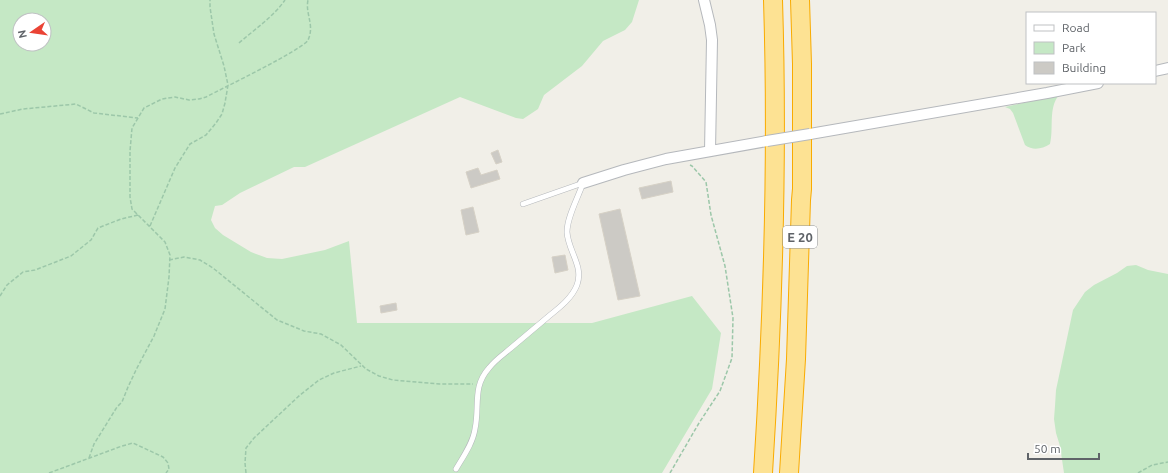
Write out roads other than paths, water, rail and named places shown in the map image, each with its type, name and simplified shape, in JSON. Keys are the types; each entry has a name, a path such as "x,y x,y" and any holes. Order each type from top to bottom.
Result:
{"highway":[{"name":"E 20","path":"763,473 770,352 774,226 775,90 773,0"},
{"name":"E 20","path":"789,473 796,359 802,189 802,64 800,0"}],"street":[{"path":"704,0 712,40 710,151"},
{"path":"1156,71 1168,68"},
{"path":"583,183 624,170 676,157 1093,84"}],"lane":[{"path":"523,204 583,183"},
{"path":"456,469 473,437 476,419 476,404 479,384 482,376 490,367 558,308 571,295 577,286 578,270 576,259 568,239 567,231 569,219 583,183"}]}
